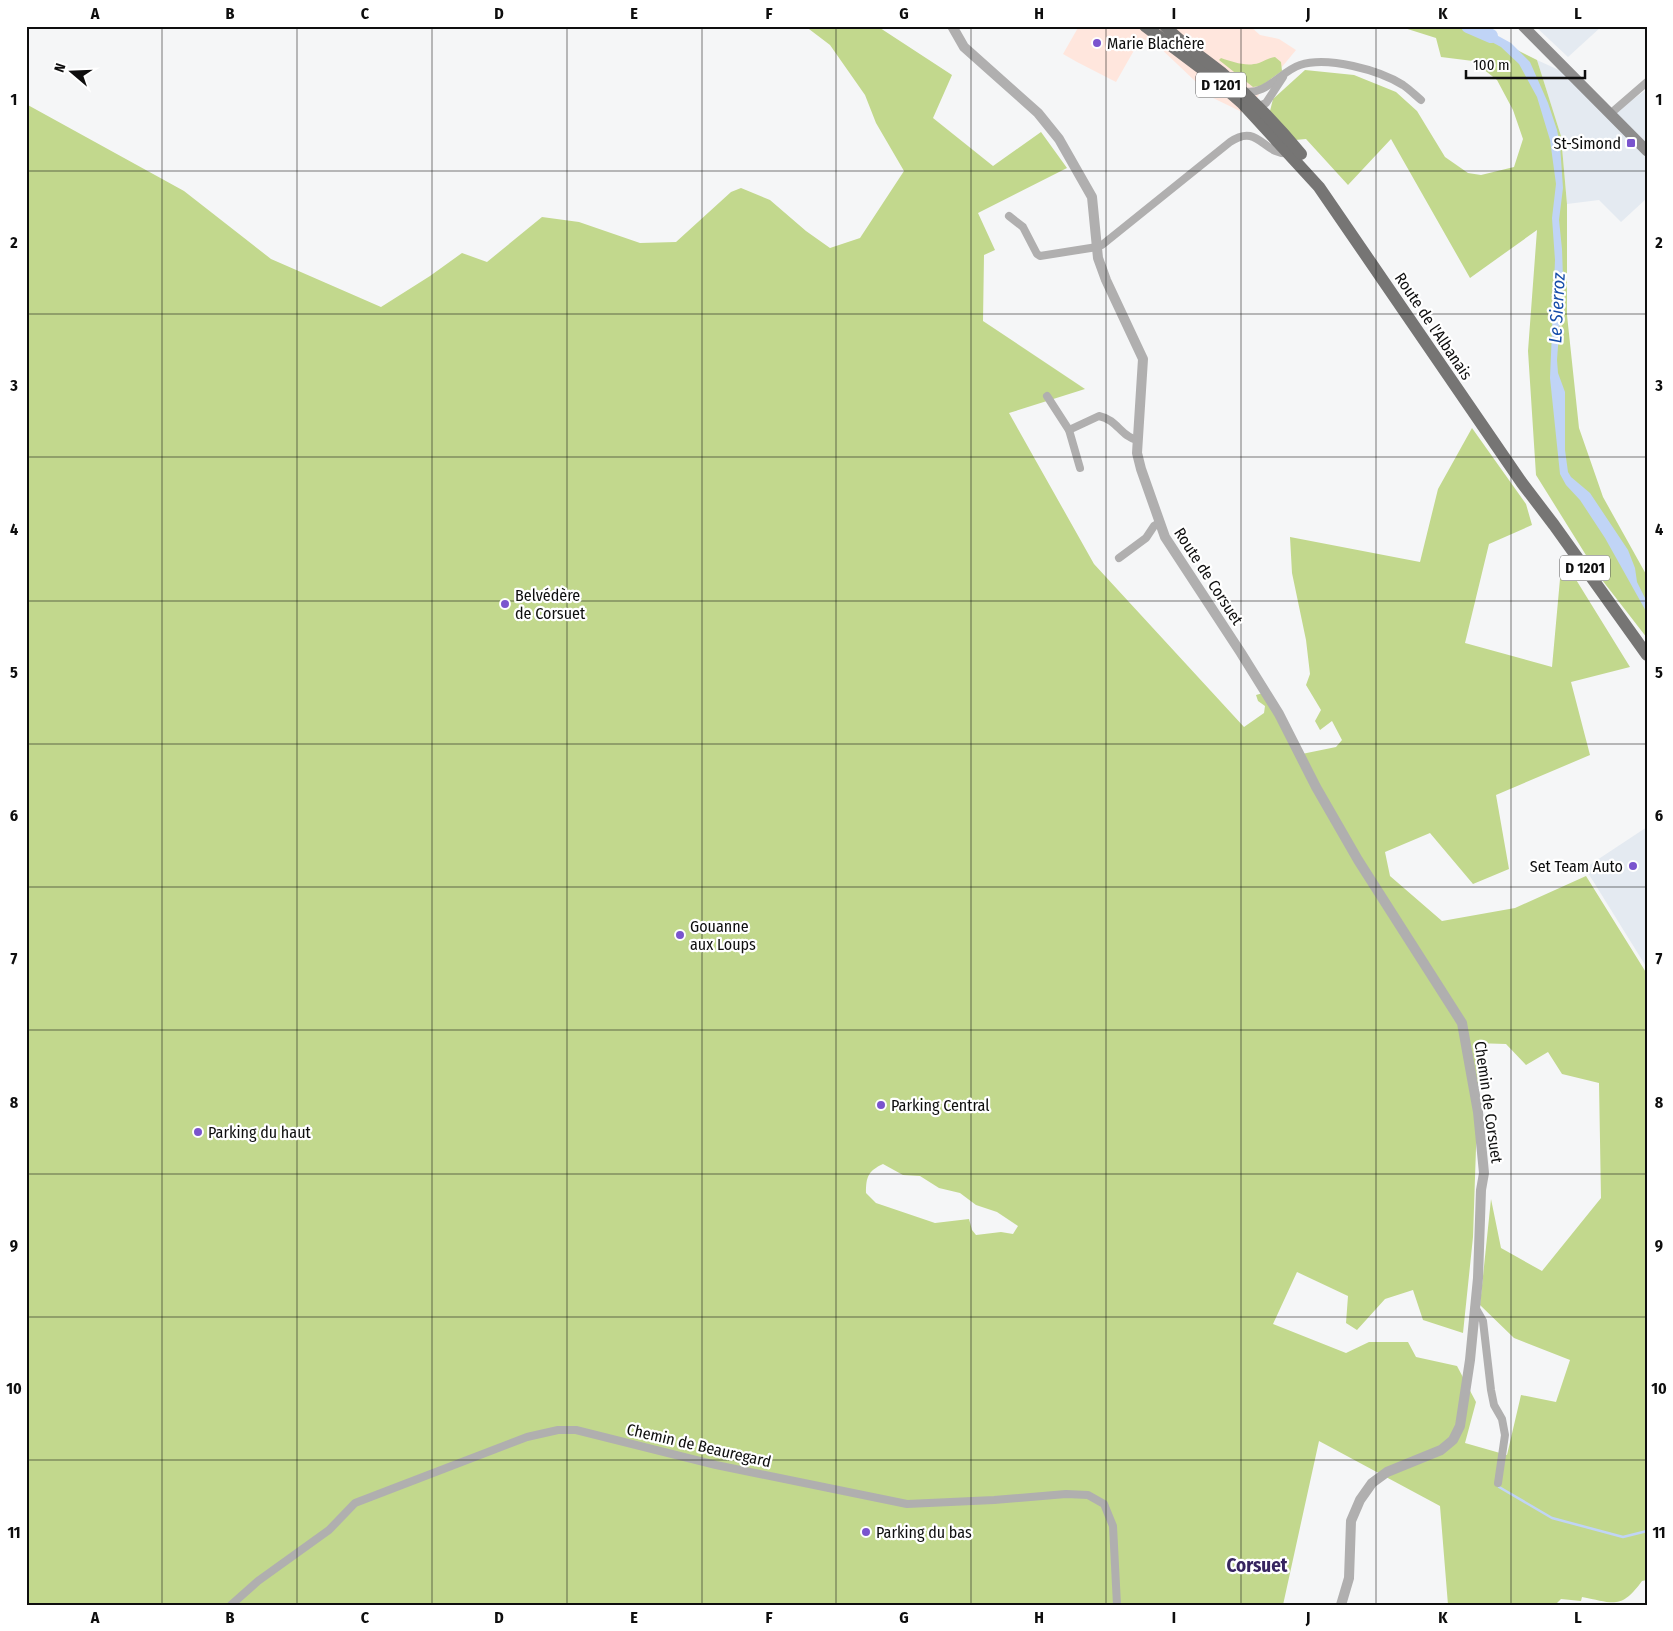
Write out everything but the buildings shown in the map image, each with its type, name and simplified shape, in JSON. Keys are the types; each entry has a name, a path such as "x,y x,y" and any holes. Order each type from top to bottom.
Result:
{"main road":[{"name":"Route de l'Albanais","path":"1145,26 1210,75 1242,103 1319,187 1522,483"},
{"name":"Route de l'Albanais","path":"1166,26 1176,38 1260,107 1302,155 1319,187"},
{"path":"1523,26 1647,151"},
{"name":"D 1201","path":"1522,483 1647,654"},
{"name":"D 1201","path":"1522,483 1550,530 1647,664"}],"street":[{"name":"Route de Corsuet","path":"952,26 964,47 1038,113 1059,139 1092,197 1099,246 1098,258 1106,280 1143,359 1137,453 1159,523 1165,537 1279,714"},
{"path":"1241,90 1248,92 1262,88 1299,65 1318,61 1351,66 1379,75 1403,85 1421,100"},
{"path":"1210,75 1222,81 1253,109 1266,103 1285,73"},
{"path":"1610,114 1647,82"},
{"path":"1009,216 1023,227 1037,254 1040,256 1099,246 1239,136 1257,139 1277,153 1289,153"},
{"path":"1047,396 1069,430 1080,468"},
{"path":"1069,430 1099,416 1113,421 1127,436 1137,440"},
{"path":"1119,558 1146,538 1154,526 1159,523"},
{"name":"Chemin de Corsuet","path":"1279,714 1316,787 1358,860 1462,1023 1478,1112 1484,1173 1481,1190 1478,1278 1464,1406 1460,1426 1453,1440 1441,1450 1387,1472 1372,1483 1360,1500 1351,1521 1349,1578 1341,1605"},
{"path":"1475,1307 1483,1321 1494,1405 1502,1419 1504,1435 1498,1483"},
{"name":"Chemin de Beauregard","path":"230,1605 329,1530 355,1503 527,1437 558,1430 576,1430 716,1465 907,1504 1066,1494 1088,1495 1104,1504 1113,1526 1117,1605"}],"shaded area":[{"path":"1079,26 1250,26 1260,35 1279,39 1296,50 1244,113 1213,98 1157,45 1141,38 1116,82 1077,62 1063,54"},
{"path":"1535,26 1602,26 1568,57"},
{"path":"1537,60 1561,71 1607,118 1647,91 1647,198 1621,222 1599,200 1567,204 1561,136"},
{"path":"1647,827 1647,968 1585,868"}],"green space":[{"path":"805,26 877,26 952,75 933,118 993,166 1041,132 1067,168 978,213 995,250 984,255 983,321 1085,389 1009,413 1094,564 1244,727 1264,713 1265,706 1258,701 1256,695 1263,693 1297,755 1336,747 1342,740 1332,721 1320,730 1315,721 1321,710 1306,685 1310,674 1306,640 1292,573 1290,537 1420,562 1438,489 1472,428 1526,504 1532,525 1489,544 1465,643 1552,667 1562,557 1630,667 1571,682 1590,755 1496,795 1509,869 1473,884 1430,833 1385,852 1390,876 1442,921 1515,908 1586,876 1647,974 1647,1580 1642,1581 1628,1597 1616,1602 1582,1597 1581,1601 1561,1599 1555,1605 1448,1605 1440,1506 1319,1441 1283,1605 26,1605 26,104 184,191 271,259 381,307 462,253 487,262 542,217 579,222 640,243 676,242 731,192 741,188 770,200 806,231 830,248 860,238 904,171 876,123 865,95 830,45","holes":["1474,1043 1506,1044 1526,1065 1548,1052 1562,1074 1599,1083 1601,1198 1542,1271 1501,1248 1491,1199 1480,1305 1514,1338 1570,1360 1556,1402 1521,1395 1507,1455 1465,1443 1476,1402 1457,1366 1416,1357 1408,1342 1369,1342 1346,1353 1273,1324 1297,1272 1348,1296 1346,1323 1357,1330 1385,1299 1413,1290 1423,1320 1463,1333 1473,1237 1479,1059","883,1164 903,1175 920,1176 939,1188 960,1193 976,1205 997,1212 1018,1226 1013,1234 1001,1232 976,1235 972,1230 969,1219 935,1223 876,1203 866,1193 867,1183 871,1172"]},
{"path":"1398,26 1469,26 1537,60 1561,136 1567,204 1567,315 1579,428 1603,497 1647,576 1647,638 1599,576 1536,475 1528,351 1537,230 1470,278 1391,139 1348,185 1306,139 1295,140 1270,111 1273,99 1305,70 1354,75 1396,92 1417,111 1445,157 1468,173 1481,175 1514,167 1523,139 1513,110 1497,80 1473,61 1441,57 1436,38"},
{"path":"1275,57 1281,62 1282,71 1261,86 1253,87 1219,60 1221,58 1240,64 1249,64 1259,63"}],"water":[{"path":"1474,26 1480,26 1511,43 1530,62 1548,103 1557,130 1563,188 1559,220 1563,278 1557,360 1558,373 1565,392 1565,450 1568,472 1571,477 1590,493 1628,550 1635,568 1637,582 1647,602 1647,613 1605,538 1560,474 1550,378 1555,260 1552,218 1556,184 1550,140 1537,97 1519,64 1501,47 1475,33"}],"waterway":[{"name":"Le Sierroz","path":"1468,26 1491,36"},
{"path":"1499,1487 1552,1518 1623,1537 1647,1531"}],"place":[{"name":"Marie Blachère","path":"1097,43"},
{"name":"St-Simond","path":"1631,143"},
{"name":"Belvédère de Corsuet","path":"505,604"},
{"name":"Set Team Auto","path":"1633,866"},
{"name":"Gouanne aux Loups","path":"680,935"},
{"name":"Parking Central","path":"881,1105"},
{"name":"Parking du haut","path":"198,1132"},
{"name":"Parking du bas","path":"866,1532"}],"district":[{"name":"Corsuet","path":"1257,1565"}]}
